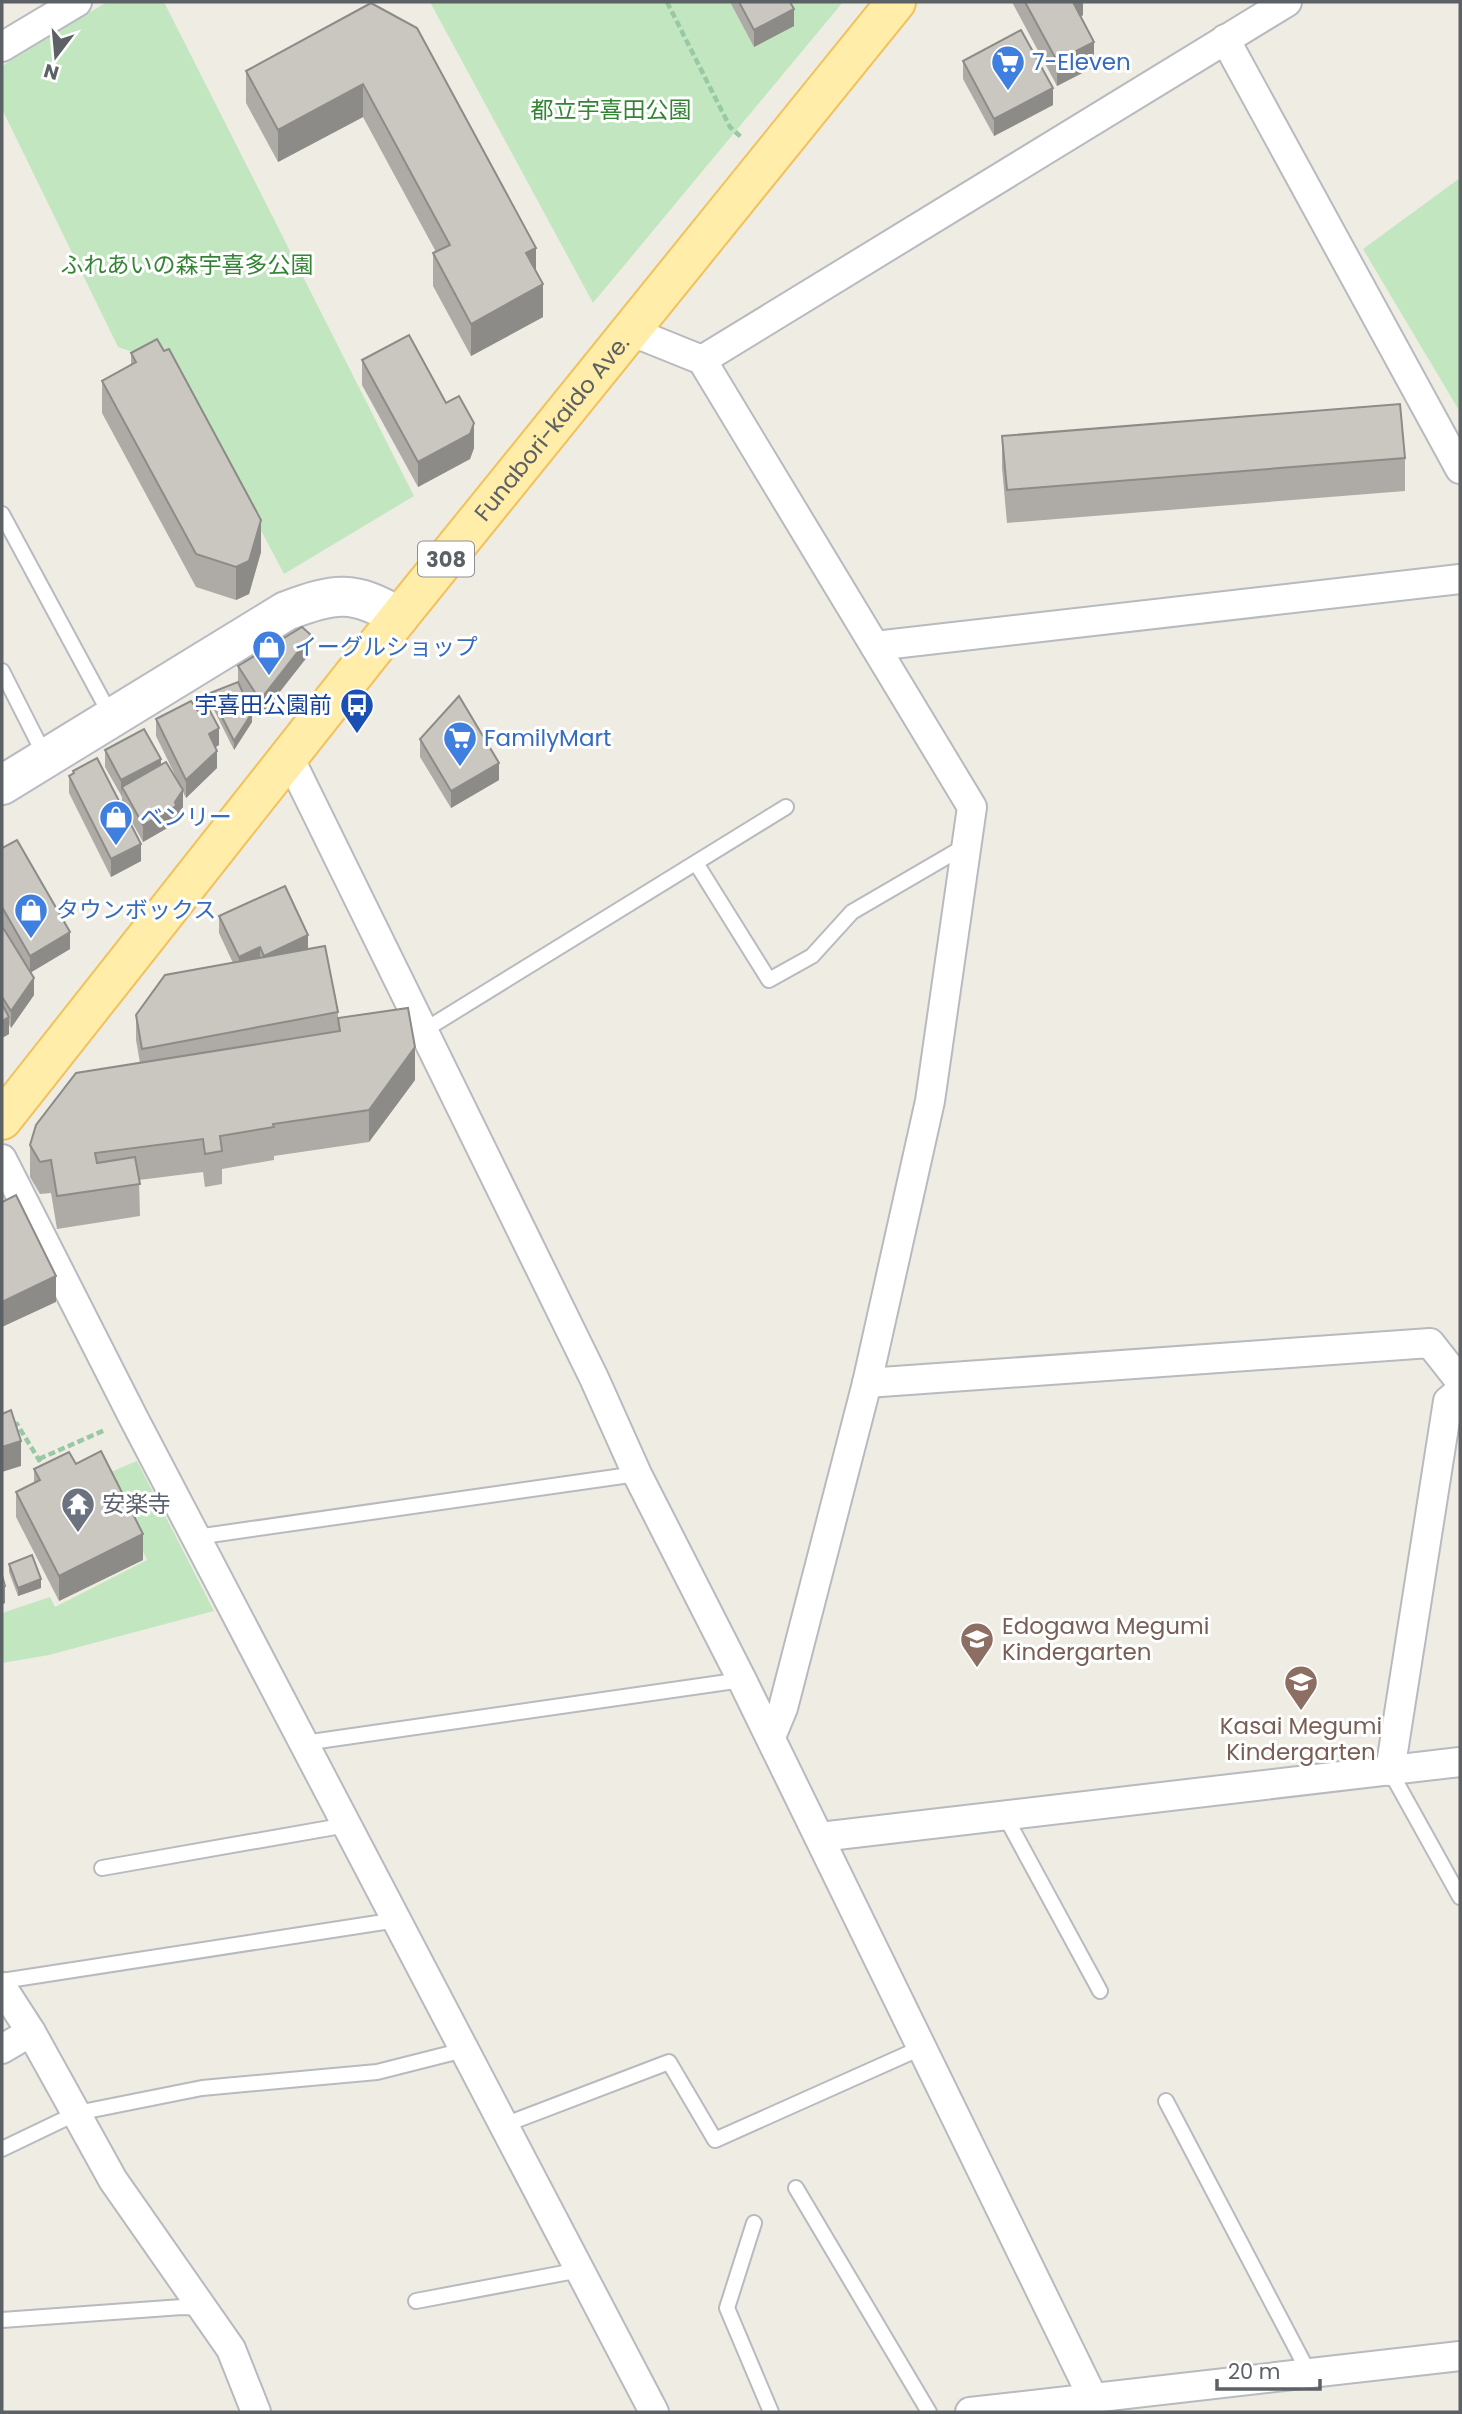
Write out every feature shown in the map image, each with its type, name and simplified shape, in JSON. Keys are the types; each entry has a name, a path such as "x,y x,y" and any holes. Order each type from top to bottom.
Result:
{"main road":[{"name":"Funabori-kaido Ave.","path":"2,1120 399,617 896,2"}],"street":[{"path":"2,47 77,2"},
{"path":"702,360 1287,2"},
{"path":"1226,39 1460,469"},
{"path":"630,331 702,360 972,807 930,1101 867,1383 783,1708 771,1737"},
{"path":"875,646 1460,579"},
{"path":"2,785 286,611 323,597 348,594 365,599 399,617"},
{"path":"290,758 594,1378 637,1474 771,1737 1093,2398"},
{"path":"2,1159 133,1417 654,2412"},
{"path":"867,1383 1430,1343 1460,1381"},
{"path":"1390,1770 1448,1401 1460,1391"},
{"path":"820,1838 1460,1762"},
{"path":"2,1987 78,2113 113,2180 206,2309 231,2349 256,2412"},
{"path":"2,2049 31,2032"},
{"path":"970,2412 1093,2398 1129,2403 1309,2373 1460,2356"}],"lane":[{"path":"2,514 111,716"},
{"path":"2,671 45,757"},
{"path":"423,1031 786,807"},
{"path":"696,863 769,980 812,956 852,912 968,844"},
{"path":"196,1537 637,1474"},
{"path":"304,1743 742,1680"},
{"path":"1390,1770 1460,1897"},
{"path":"1004,1816 1100,1991"},
{"path":"102,1868 347,1825"},
{"path":"2,1981 397,1920"},
{"path":"504,2125 669,2062 715,2140 923,2047"},
{"path":"2,2149 78,2113 202,2088 377,2072 464,2050"},
{"path":"1166,2101 1309,2373"},
{"path":"796,2188 929,2412"},
{"path":"754,2223 727,2308 771,2412"},
{"path":"416,2301 580,2270"},
{"path":"2,2320 183,2307 206,2309"}],"path":[{"path":"667,2 730,127 741,137"},
{"path":"39,1459 133,1417"},
{"path":"2,1423 17,1424 45,1470"}],"green space":[{"name":"ふれあいの森宇喜多公園","path":"107,2 164,2 414,496 284,574 174,366 118,347 2,109 2,66"},
{"name":"都立宇喜田公園","path":"430,2 843,2 593,303"},
{"path":"1460,178 1460,412 1363,249"},
{"path":"137,1461 214,1611 49,1655 2,1663 2,1613 50,1597 55,1607 147,1560 106,1474"}],"building":[{"path":"739,2 790,2 794,9 754,30"},
{"path":"1025,2 1073,2 1094,42 1057,61"},
{"path":"371,3 417,28 536,248 526,253 543,284 471,324 433,253 450,245 363,84 278,130 246,71"},
{"name":"7-Eleven","path":"1021,30 1053,88 994,119 963,61"},
{"path":"409,335 446,403 459,396 474,423 470,434 418,462 362,360"},
{"path":"157,339 164,351 169,349 261,520 249,561 236,567 196,554 102,381 136,362 131,353"},
{"path":"1400,404 1405,458 1007,490 1002,436"},
{"path":"302,627 311,635 260,700 238,666"},
{"path":"238,682 252,713 234,741 210,693"},
{"name":"FamilyMart","path":"459,696 499,763 451,791 420,739"},
{"path":"191,701 200,714 209,709 219,728 209,734 217,751 186,780 156,719"},
{"path":"144,729 161,759 121,780 105,750"},
{"path":"97,758 141,844 111,859 69,776"},
{"path":"166,762 183,790 175,802 176,806 143,825 122,787"},
{"path":"17,840 70,932 30,956 2,907 2,848"},
{"path":"285,886 308,935 264,956 260,947 239,957 219,916"},
{"path":"2,926 34,978 11,1011 2,997"},
{"path":"325,946 338,1012 142,1049 136,1015 165,975"},
{"path":"2,1004 9,1017 2,1021"},
{"path":"408,1008 415,1047 369,1110 273,1124 274,1127 220,1136 222,1151 205,1154 203,1139 95,1153 97,1163 135,1157 140,1184 57,1196 51,1160 40,1162 30,1145 36,1125 76,1073 340,1031 338,1018"},
{"path":"16,1195 56,1276 2,1302 2,1202"},
{"path":"11,1410 21,1441 2,1447 2,1414"},
{"path":"101,1451 143,1534 59,1576 16,1492 40,1480 34,1469 69,1452 76,1464"},
{"path":"32,1555 41,1579 18,1588 9,1564"}],"place":[{"name":"7-Eleven","path":"1008,92"},
{"name":"イーグルショップ","path":"269,677"},
{"name":"宇喜田公園前","path":"357,735"},
{"name":"FamilyMart","path":"460,768"},
{"name":"ベンリー","path":"116,847"},
{"name":"タウンボックス","path":"31,940"},
{"name":"安楽寺","path":"78,1534"},
{"name":"Edogawa Megumi Kindergarten","path":"977,1669"},
{"name":"Kasai Megumi Kindergarten","path":"1301,1712"}]}
